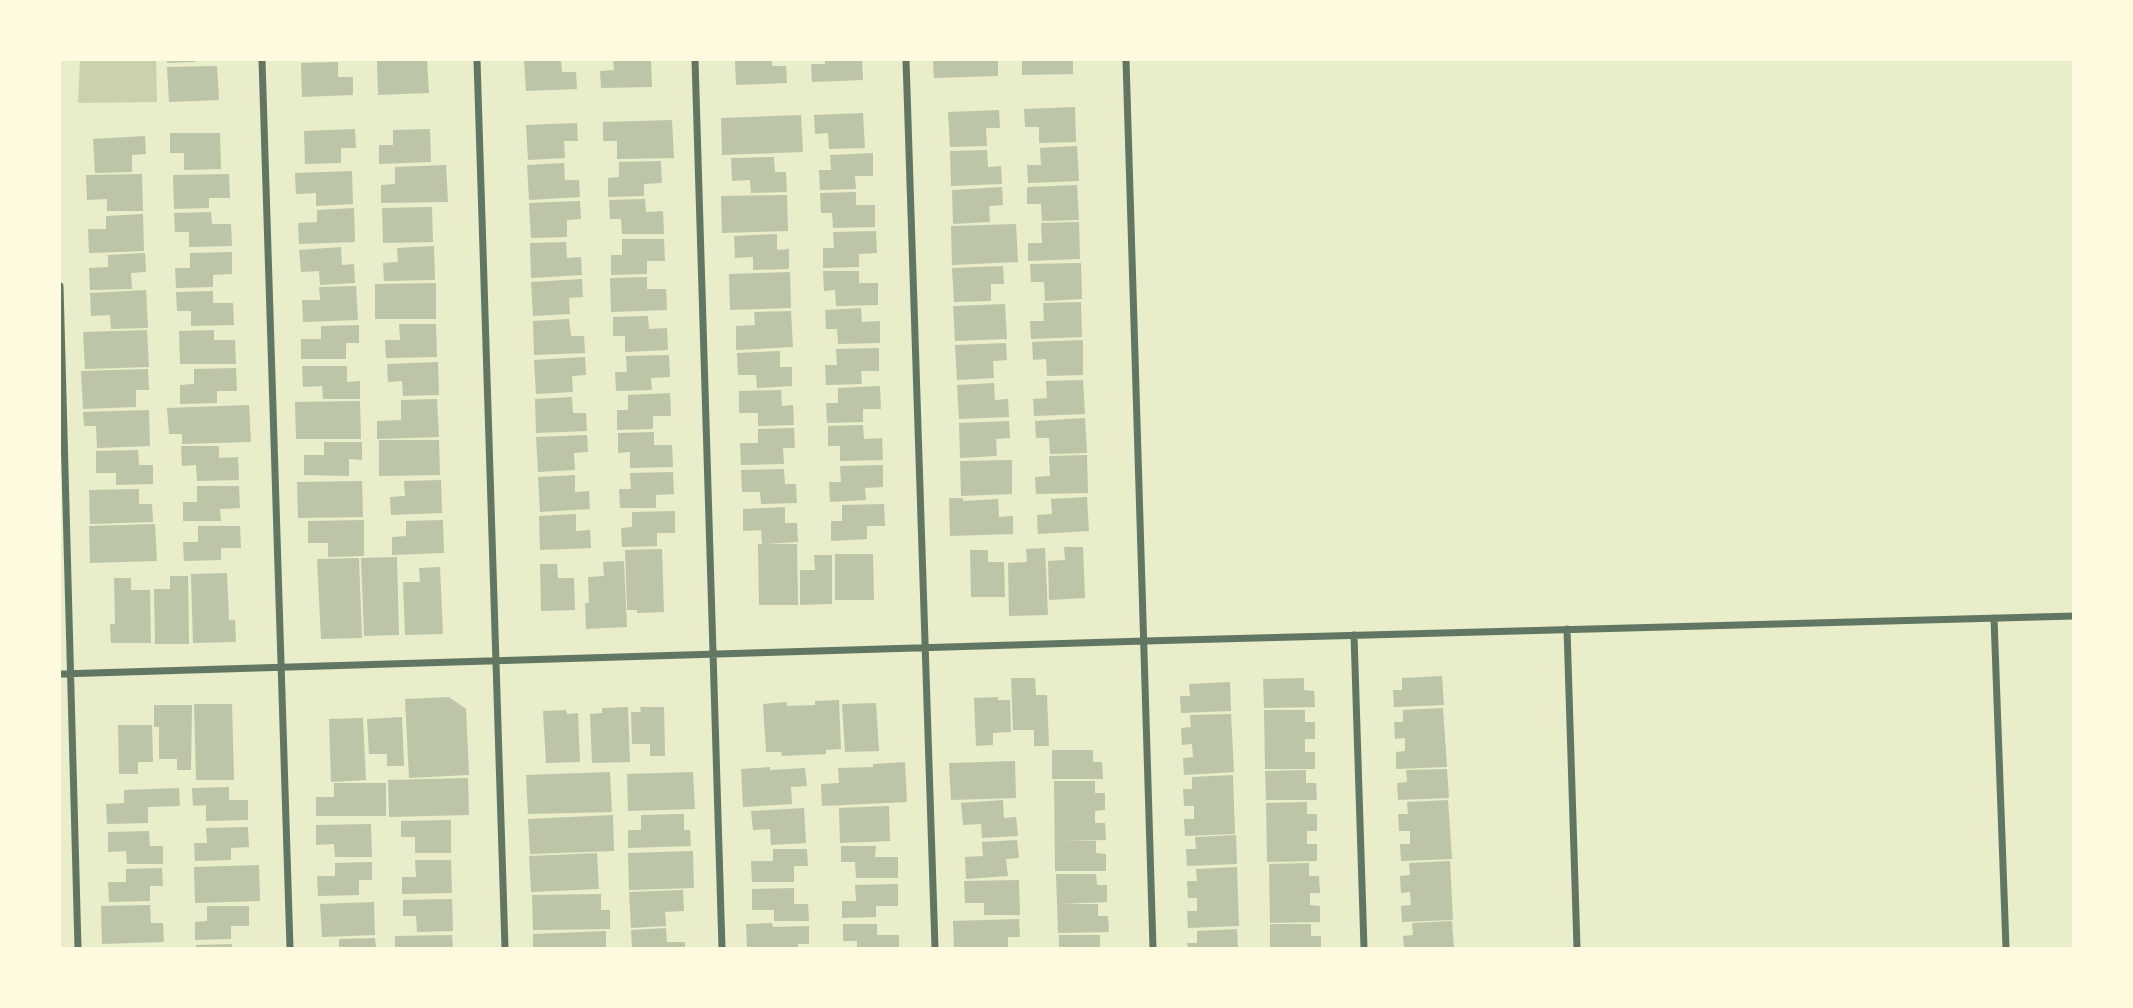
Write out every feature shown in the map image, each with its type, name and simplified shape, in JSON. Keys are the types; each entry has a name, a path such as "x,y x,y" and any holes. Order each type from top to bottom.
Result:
{"street":[{"path":"262,60 290,948"},
{"path":"477,60 505,948"},
{"path":"695,60 722,948"},
{"path":"906,60 935,948"},
{"path":"1126,60 1153,948"},
{"path":"60,286 62,460 78,948"},
{"path":"60,674 2074,616"},
{"path":"1994,618 2006,948"},
{"path":"1567,629 1577,948"},
{"path":"1353,635 1364,948"}],"green space":[{"path":"80,60 156,60 157,102 78,103"}],"building":[{"path":"167,60 195,60 195,62 167,63"},
{"path":"427,60 429,93 378,95 377,61"},
{"path":"524,60 561,60 562,72 576,72 577,89 526,91"},
{"path":"613,60 651,60 652,87 601,88 600,71 614,70"},
{"path":"735,60 772,60 772,66 786,66 787,83 736,85"},
{"path":"825,60 862,60 863,80 812,82 811,64 825,64"},
{"path":"933,60 998,60 998,76 934,78"},
{"path":"1022,60 1073,60 1073,74 1022,75"},
{"path":"338,62 338,77 353,77 353,95 302,97 301,63"},
{"path":"217,66 219,100 169,102 167,67"},
{"path":"1075,107 1076,142 1039,143 1039,127 1025,127 1024,109"},
{"path":"999,110 1000,128 986,128 987,146 950,147 948,112"},
{"path":"863,113 865,148 829,149 828,133 815,134 814,115"},
{"path":"801,115 803,152 722,155 721,118"},
{"path":"672,120 674,158 617,159 617,141 603,141 603,122"},
{"path":"577,123 578,141 564,141 565,158 528,160 526,125"},
{"path":"355,129 356,148 341,148 341,163 305,164 304,131"},
{"path":"430,129 431,162 379,164 379,145 393,145 393,130"},
{"path":"170,133 220,133 221,169 184,170 184,153 170,153"},
{"path":"145,136 146,154 132,155 132,172 95,173 93,139"},
{"path":"1077,146 1079,181 1028,183 1027,165 1041,165 1040,148"},
{"path":"987,150 988,167 1001,166 1002,184 951,186 950,151"},
{"path":"873,153 873,176 855,176 856,189 820,190 819,170 831,170 830,155"},
{"path":"774,157 775,172 786,172 787,192 751,193 750,180 732,181 731,158"},
{"path":"661,161 662,183 644,184 644,196 608,197 608,178 619,177 619,162"},
{"path":"564,163 565,180 579,180 580,197 529,200 527,165"},
{"path":"446,165 448,202 381,203 381,185 395,184 395,167"},
{"path":"352,171 353,204 316,206 316,193 296,194 295,173"},
{"path":"142,174 143,211 107,211 107,199 87,200 86,175"},
{"path":"229,174 230,198 209,198 209,208 174,209 173,175"},
{"path":"1077,185 1079,220 1042,221 1041,204 1027,204 1027,187"},
{"path":"1002,187 1003,205 989,206 990,222 953,224 952,190"},
{"path":"856,192 856,205 875,205 875,227 833,228 832,213 821,213 820,193"},
{"path":"787,195 788,231 722,233 721,196"},
{"path":"645,199 646,212 663,211 664,234 622,234 621,219 610,219 609,200"},
{"path":"580,201 581,219 567,220 567,237 531,238 529,203"},
{"path":"432,207 433,242 383,243 382,208"},
{"path":"354,208 355,242 299,244 298,223 317,222 317,210"},
{"path":"211,212 212,224 231,224 232,246 189,247 189,232 175,232 174,213"},
{"path":"143,214 144,251 89,253 88,229 106,229 106,216"},
{"path":"1079,222 1080,259 1028,261 1028,243 1042,243 1041,223"},
{"path":"1016,224 1018,262 952,265 951,226"},
{"path":"876,231 877,253 859,254 859,267 823,268 823,248 834,248 833,232"},
{"path":"777,234 777,250 789,249 789,269 753,270 753,257 735,258 734,236"},
{"path":"622,239 664,239 665,261 647,261 647,274 611,275 611,255 622,255"},
{"path":"566,242 567,258 581,257 582,275 531,278 530,243"},
{"path":"434,246 435,280 384,281 383,263 398,262 397,248"},
{"path":"341,247 342,265 354,264 355,283 320,285 319,271 301,272 299,250"},
{"path":"232,252 232,274 213,275 213,287 176,288 175,268 190,268 190,253"},
{"path":"145,253 146,272 131,273 132,289 90,290 89,268 108,267 108,255"},
{"path":"1081,263 1082,299 1045,301 1044,282 1031,282 1030,264"},
{"path":"1003,266 1004,284 991,284 991,301 954,302 952,268"},
{"path":"823,271 859,271 859,283 878,283 878,305 836,306 835,290 824,291"},
{"path":"790,272 791,308 730,310 729,274"},
{"path":"647,277 647,289 666,289 667,310 611,312 610,278"},
{"path":"582,279 583,297 569,298 570,314 533,316 531,282"},
{"path":"436,283 436,319 375,319 375,284"},
{"path":"356,286 358,320 303,322 302,300 320,300 319,287"},
{"path":"146,290 148,328 111,329 110,315 91,316 90,293"},
{"path":"213,291 213,303 233,303 234,325 191,326 191,311 177,311 176,292"},
{"path":"1081,302 1082,337 1031,339 1030,321 1044,321 1043,303"},
{"path":"1005,304 1007,339 955,341 953,306"},
{"path":"861,308 862,322 880,321 880,343 838,344 837,329 826,329 825,310"},
{"path":"791,311 793,347 736,350 736,326 755,325 754,312"},
{"path":"648,316 649,329 667,328 668,350 625,352 625,336 613,336 613,317"},
{"path":"569,319 571,336 584,336 585,353 534,355 533,321"},
{"path":"399,324 436,324 437,357 386,358 385,340 400,340"},
{"path":"359,325 359,343 346,343 346,359 301,359 301,339 321,339 321,326"},
{"path":"147,330 149,367 85,369 83,332"},
{"path":"214,330 214,340 235,340 236,364 180,364 179,331"},
{"path":"1083,340 1083,375 1047,376 1046,359 1033,360 1032,342"},
{"path":"1006,343 1007,360 993,361 994,378 957,380 955,345"},
{"path":"879,348 879,371 861,371 862,384 826,385 825,365 837,365 836,349"},
{"path":"780,351 780,367 792,367 792,386 757,388 756,375 738,375 737,353"},
{"path":"669,355 670,377 651,378 652,390 616,391 615,372 627,372 626,356"},
{"path":"585,357 586,375 572,376 573,392 536,394 534,360"},
{"path":"438,362 439,395 403,396 402,381 388,382 387,364"},
{"path":"302,366 347,366 347,382 360,381 360,399 323,399 322,386 303,387"},
{"path":"236,368 237,391 217,391 217,403 180,404 180,385 194,384 194,369"},
{"path":"148,369 149,390 136,390 136,407 83,409 81,371"},
{"path":"1083,380 1085,414 1034,416 1033,399 1047,398 1046,381"},
{"path":"994,383 995,400 1008,399 1009,417 959,419 957,385"},
{"path":"880,386 881,409 863,409 863,422 827,423 826,403 838,403 838,388"},
{"path":"781,390 782,406 793,405 794,425 758,426 758,413 739,413 739,391"},
{"path":"670,393 671,416 653,416 653,429 617,430 617,410 628,410 628,395"},
{"path":"572,397 573,413 586,413 587,431 536,433 535,399"},
{"path":"437,399 439,437 377,439 377,421 401,420 401,400"},
{"path":"360,401 361,439 296,439 295,402"},
{"path":"249,405 251,442 182,444 182,434 169,434 167,408"},
{"path":"149,410 150,446 97,448 96,426 84,426 83,412"},
{"path":"1085,418 1087,453 1050,454 1049,438 1036,438 1035,421"},
{"path":"1009,421 1010,438 996,439 997,456 960,458 959,423"},
{"path":"863,425 864,439 882,438 883,460 840,461 840,446 828,446 828,426"},
{"path":"794,428 795,448 783,448 784,464 741,465 740,443 758,443 758,429"},
{"path":"654,432 654,445 672,445 673,467 630,468 630,452 618,453 618,433"},
{"path":"587,435 588,452 574,453 575,470 538,472 536,437"},
{"path":"379,440 439,440 440,475 379,476"},
{"path":"324,442 362,442 362,460 349,459 349,476 304,475 304,455 324,455"},
{"path":"181,446 219,446 219,458 238,457 239,480 197,481 196,465 182,466"},
{"path":"138,450 139,465 153,465 153,484 116,485 116,473 96,473 96,451"},
{"path":"1087,455 1088,493 1036,494 1035,477 1050,476 1049,456"},
{"path":"1012,460 1012,494 961,496 960,461"},
{"path":"883,465 883,487 865,488 866,500 830,502 829,482 841,482 840,466"},
{"path":"784,469 785,484 796,484 797,503 761,504 760,492 742,492 741,470"},
{"path":"673,472 674,494 656,495 656,508 620,508 619,489 631,489 630,473"},
{"path":"575,475 575,492 589,491 590,509 540,512 538,477"},
{"path":"441,480 442,513 391,515 390,497 405,496 404,481"},
{"path":"362,481 363,517 298,518 297,482"},
{"path":"197,486 239,486 240,508 220,509 221,521 183,521 183,502 197,502"},
{"path":"139,489 139,504 152,504 153,522 90,524 89,490"},
{"path":"1087,497 1089,531 1038,534 1037,515 1052,514 1051,499"},
{"path":"949,498 963,498 963,501 998,499 999,517 1013,516 1013,534 950,536"},
{"path":"884,504 885,526 867,526 867,539 831,541 831,521 842,521 842,505"},
{"path":"785,507 785,523 797,523 798,542 766,544 797,544 798,605 759,605 758,544 762,544 761,530 743,531 743,509"},
{"path":"675,511 675,533 657,533 657,546 622,547 621,528 632,527 632,512"},
{"path":"576,514 576,531 590,530 591,548 540,550 539,516"},
{"path":"364,520 364,556 328,557 328,543 308,543 308,521"},
{"path":"443,520 444,553 392,555 392,537 406,536 406,521"},
{"path":"155,524 157,561 90,563 89,526"},
{"path":"198,526 240,526 241,548 221,548 221,560 184,561 183,542 198,542"},
{"path":"1064,547 1083,547 1085,598 1049,600 1048,561 1065,560"},
{"path":"1045,548 1048,615 1009,616 1008,563 1027,562 1026,549"},
{"path":"662,549 664,612 637,613 637,610 627,610 625,550"},
{"path":"970,550 988,550 988,562 1004,562 1005,597 971,597"},
{"path":"835,554 873,554 874,600 835,600"},
{"path":"814,555 832,555 832,604 800,605 800,570 815,570"},
{"path":"397,557 399,635 364,636 361,558"},
{"path":"359,558 362,638 321,639 317,559"},
{"path":"624,561 627,627 586,629 588,577 604,576 603,562"},
{"path":"540,564 557,564 558,578 574,578 575,610 541,611"},
{"path":"440,567 443,634 405,635 403,582 420,582 419,568"},
{"path":"227,573 229,620 235,620 236,642 193,643 191,574"},
{"path":"170,576 188,576 189,644 155,644 154,589 170,589"},
{"path":"114,578 131,578 131,590 150,590 151,643 111,643 110,624 115,624"},
{"path":"1442,676 1444,705 1394,707 1393,690 1402,690 1402,678"},
{"path":"1011,678 1035,678 1036,695 1047,695 1049,746 1034,746 1034,730 1013,730"},
{"path":"1304,678 1304,690 1314,691 1315,707 1264,708 1263,679"},
{"path":"1230,682 1231,711 1181,713 1180,696 1190,696 1189,684"},
{"path":"449,697 466,709 469,775 409,778 405,699"},
{"path":"998,697 998,700 1010,700 1011,732 993,733 993,745 976,746 974,698"},
{"path":"839,700 841,749 826,750 826,754 782,756 781,752 766,752 763,704 787,702 787,706 815,705 815,701"},
{"path":"876,703 879,751 845,752 842,704"},
{"path":"194,704 232,704 234,780 196,780"},
{"path":"154,705 192,705 191,770 177,770 177,759 159,759 159,727 154,727"},
{"path":"628,707 630,762 592,763 590,714 602,713 602,708"},
{"path":"640,707 664,707 665,756 650,756 650,744 632,744 631,712 641,712"},
{"path":"1443,708 1447,767 1396,769 1396,752 1405,751 1405,738 1395,739 1394,722 1403,722 1403,710"},
{"path":"566,710 567,714 578,713 580,762 546,763 543,711"},
{"path":"1264,710 1305,710 1305,722 1315,722 1315,739 1305,739 1305,752 1315,752 1315,769 1265,769"},
{"path":"1231,714 1234,772 1184,775 1183,758 1193,757 1192,744 1182,745 1181,728 1191,727 1190,715"},
{"path":"402,717 404,766 387,766 387,754 369,754 367,719"},
{"path":"363,718 366,780 331,782 329,719"},
{"path":"118,725 152,725 153,762 138,762 138,774 119,774"},
{"path":"1052,750 1093,750 1093,762 1102,762 1103,779 1052,779"},
{"path":"1015,761 1016,798 951,800 949,763"},
{"path":"905,762 907,802 822,806 821,784 839,783 838,768 873,767 873,764"},
{"path":"770,767 770,770 805,768 807,786 791,787 792,804 743,807 741,769"},
{"path":"1447,769 1449,798 1398,800 1397,783 1407,782 1406,770"},
{"path":"1306,770 1306,783 1316,783 1317,800 1266,800 1265,771"},
{"path":"610,772 612,812 528,814 526,775"},
{"path":"693,772 695,809 628,811 627,774"},
{"path":"1233,775 1235,834 1185,836 1184,819 1194,819 1194,806 1184,806 1183,789 1192,789 1192,777"},
{"path":"468,778 469,815 389,817 388,780"},
{"path":"1054,781 1095,781 1095,793 1105,793 1105,810 1095,811 1095,823 1105,823 1106,840 1063,841 1096,841 1096,853 1106,854 1106,871 1055,871"},
{"path":"334,783 386,783 386,816 316,816 316,797 334,797"},
{"path":"229,787 229,800 248,800 248,820 206,821 206,805 193,806 192,788"},
{"path":"179,788 180,806 148,807 148,823 107,824 106,804 124,803 124,790"},
{"path":"1003,800 1004,818 1016,817 1018,836 982,838 981,824 963,825 961,803"},
{"path":"1448,800 1452,859 1401,861 1400,844 1410,844 1410,831 1399,831 1398,814 1408,814 1407,802"},
{"path":"1307,802 1307,814 1317,814 1317,831 1307,831 1307,844 1317,844 1317,861 1267,862 1266,803"},
{"path":"889,806 890,841 840,843 839,808"},
{"path":"804,808 806,843 771,845 770,829 753,830 751,811"},
{"path":"684,814 684,830 690,830 691,846 628,848 628,830 641,830 641,815"},
{"path":"613,815 614,851 530,854 528,819"},
{"path":"451,820 451,853 415,853 415,837 401,837 401,821"},
{"path":"371,824 372,857 335,857 334,844 316,845 316,825"},
{"path":"248,827 249,847 231,848 231,860 195,861 194,843 207,843 206,828"},
{"path":"149,831 150,846 163,846 163,864 127,864 126,851 108,852 108,832"},
{"path":"1236,835 1237,864 1187,866 1186,849 1196,849 1195,837"},
{"path":"1017,840 1019,858 1006,859 1008,876 966,879 965,857 983,856 982,842"},
{"path":"841,846 876,846 875,857 898,857 898,878 856,878 855,862 841,862"},
{"path":"773,849 807,849 808,866 794,866 794,882 752,882 751,861 773,861"},
{"path":"693,851 694,888 629,890 628,853"},
{"path":"597,853 599,889 531,892 529,856"},
{"path":"415,860 451,860 452,893 402,894 402,877 416,877"},
{"path":"1450,861 1453,920 1402,922 1401,906 1411,905 1410,892 1401,893 1400,876 1410,875 1409,863"},
{"path":"372,862 372,880 359,880 359,895 318,896 317,876 335,876 335,863"},
{"path":"1309,863 1309,876 1319,876 1320,893 1310,893 1310,905 1320,906 1320,922 1270,923 1269,864"},
{"path":"259,865 260,901 195,903 194,867"},
{"path":"1237,867 1239,926 1188,928 1187,911 1197,911 1197,898 1188,898 1187,881 1197,881 1196,869"},
{"path":"162,868 163,886 150,886 150,901 109,902 108,882 126,882 126,869"},
{"path":"1056,874 1096,874 1097,885 1107,885 1107,902 1062,904 1098,904 1098,916 1108,916 1109,932 1058,933"},
{"path":"1019,880 1020,915 984,915 984,903 965,903 964,881"},
{"path":"898,884 898,906 876,906 876,917 842,918 842,901 856,901 855,885"},
{"path":"794,888 794,904 808,904 809,921 774,921 774,910 752,910 752,889"},
{"path":"683,890 684,911 665,912 666,926 631,928 629,892"},
{"path":"601,894 601,910 610,910 610,929 533,930 532,895"},
{"path":"452,899 453,931 417,932 416,916 403,916 403,900"},
{"path":"374,902 375,935 322,937 320,904"},
{"path":"150,905 151,923 163,923 164,942 102,944 101,906"},
{"path":"207,906 249,906 249,926 231,926 231,939 195,940 195,922 207,921"},
{"path":"1019,919 1020,937 1008,937 1008,948 954,948 953,921"},
{"path":"1452,921 1454,948 1404,948 1403,936 1413,935 1412,923"},
{"path":"772,923 773,927 809,926 809,944 798,944 798,948 747,948 746,924"},
{"path":"843,924 877,924 877,935 899,935 899,948 857,948 857,941 843,941"},
{"path":"1270,924 1311,924 1311,936 1321,936 1321,948 1270,948"},
{"path":"666,928 667,942 685,942 685,948 632,948 631,930"},
{"path":"1237,929 1238,948 1188,948 1187,943 1197,943 1197,931"},
{"path":"606,931 606,948 533,948 533,934"},
{"path":"452,935 453,948 395,948 395,936"},
{"path":"1059,935 1100,935 1100,948 1059,948"},
{"path":"375,938 376,948 339,948 339,939"},
{"path":"232,944 232,948 196,948 196,945"}]}
